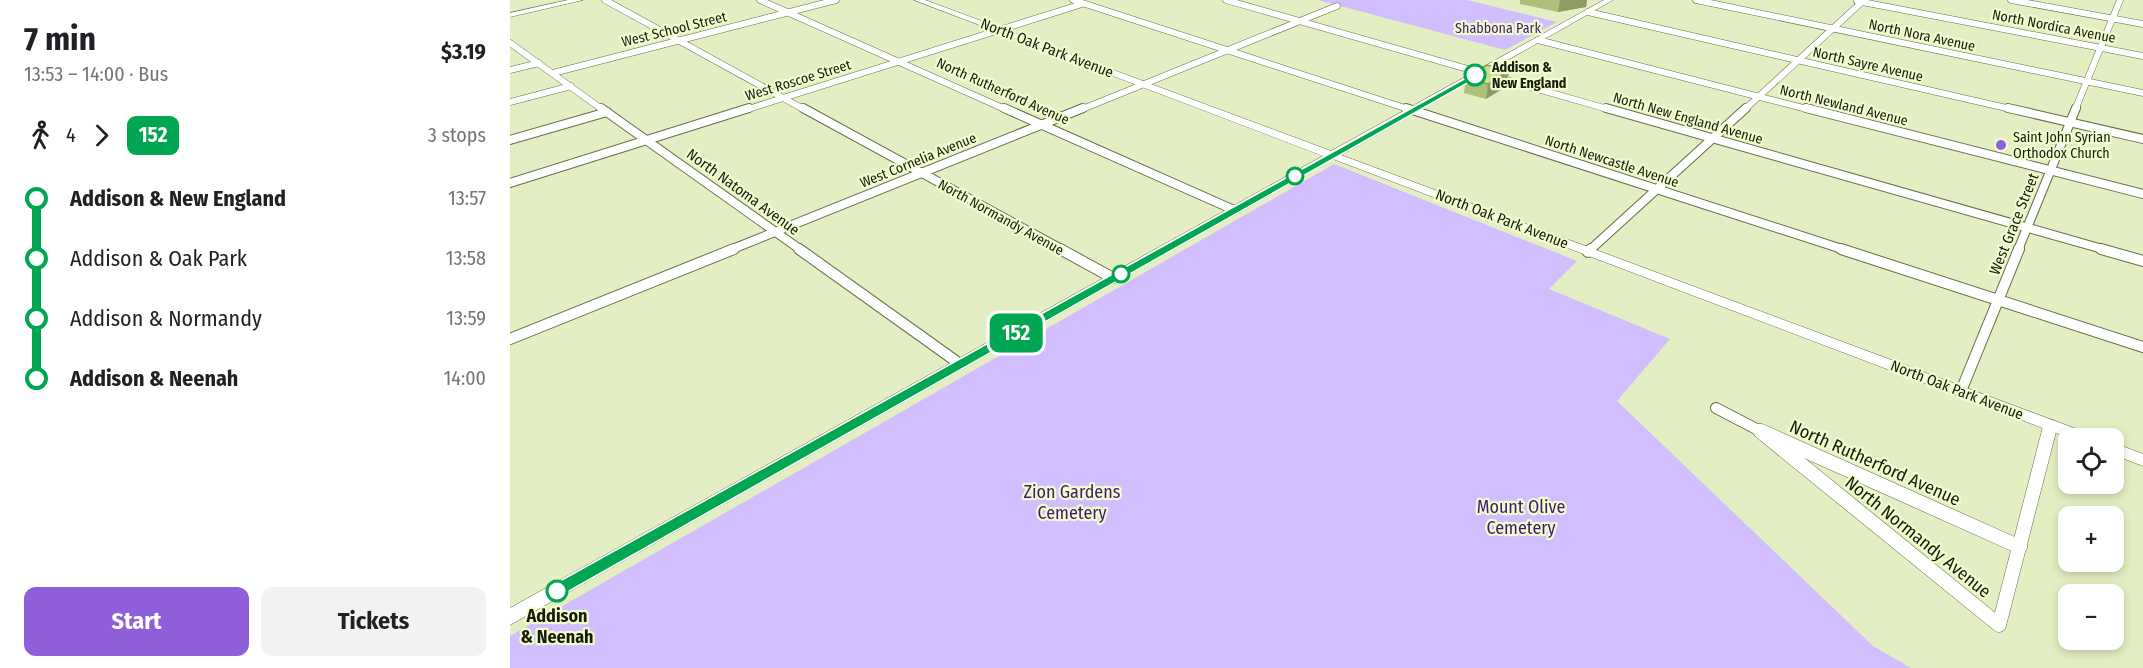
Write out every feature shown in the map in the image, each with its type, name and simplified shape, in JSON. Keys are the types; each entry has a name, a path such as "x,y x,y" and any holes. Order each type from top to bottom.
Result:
{"main road":[{"path":"510,15 579,0"}],"street":[{"name":"North Normandy Avenue","path":"605,0 1113,278"},
{"name":"North Rutherford Avenue","path":"760,0 1234,210"},
{"name":"West School Street","path":"553,73 836,0"},
{"name":"North Oak Park Avenue","path":"918,0 2059,428"},
{"name":"North Newcastle Avenue","path":"1072,0 2143,347"},
{"name":"West Roscoe Street","path":"510,183 1094,0"},
{"name":"North New England Avenue","path":"1226,0 2143,261"},
{"path":"512,611 960,364 1609,0"},
{"name":"North Nora Avenue","path":"1696,0 2143,93"},
{"path":"2011,0 2143,24"},
{"name":"West Grace Street","path":"1960,391 2120,0"},
{"path":"1588,252 1833,29 1860,1"},
{"name":"North Nordica Avenue","path":"1860,1 2143,56"},
{"name":"West Cornelia Avenue","path":"510,339 1337,6"},
{"name":"North Sayre Avenue","path":"1588,12 2143,140"},
{"name":"North Newland Avenue","path":"1538,40 2143,194"},
{"name":"North Natoma Avenue","path":"510,43 960,364"},
{"path":"510,70 539,63"},
{"path":"510,102 571,86"},
{"path":"510,140 607,112"},
{"name":"North Rutherford Avenue","path":"1716,408 1758,430 2020,547"},
{"path":"2020,547 2051,425"},
{"name":"North Normandy Avenue","path":"1758,430 1999,626 2020,547"},
{"path":"2124,453 2143,460"}],"green space":[{"name":"Shabbona Park","path":"1318,0 1467,0 1557,22 1505,50"},
{"name":"Zion Gardens Cemetery","path":"1334,164 1577,261 1549,289 1670,339 1617,401 1873,646 1911,668 510,668 510,636"}],"building":[{"path":"1487,65 1509,70 1488,84 1466,78"}],"bus line":[{"name":"152","path":"557,591 1475,75"}],"place":[{"name":"Addison & New England","path":"1475,75"},
{"name":"Saint John Syrian Orthodox Church","path":"2001,145"},
{"name":"Addison & Neenah","path":"557,591"}],"park label":[{"name":"Mount Olive Cemetery","path":"1521,517"}]}
